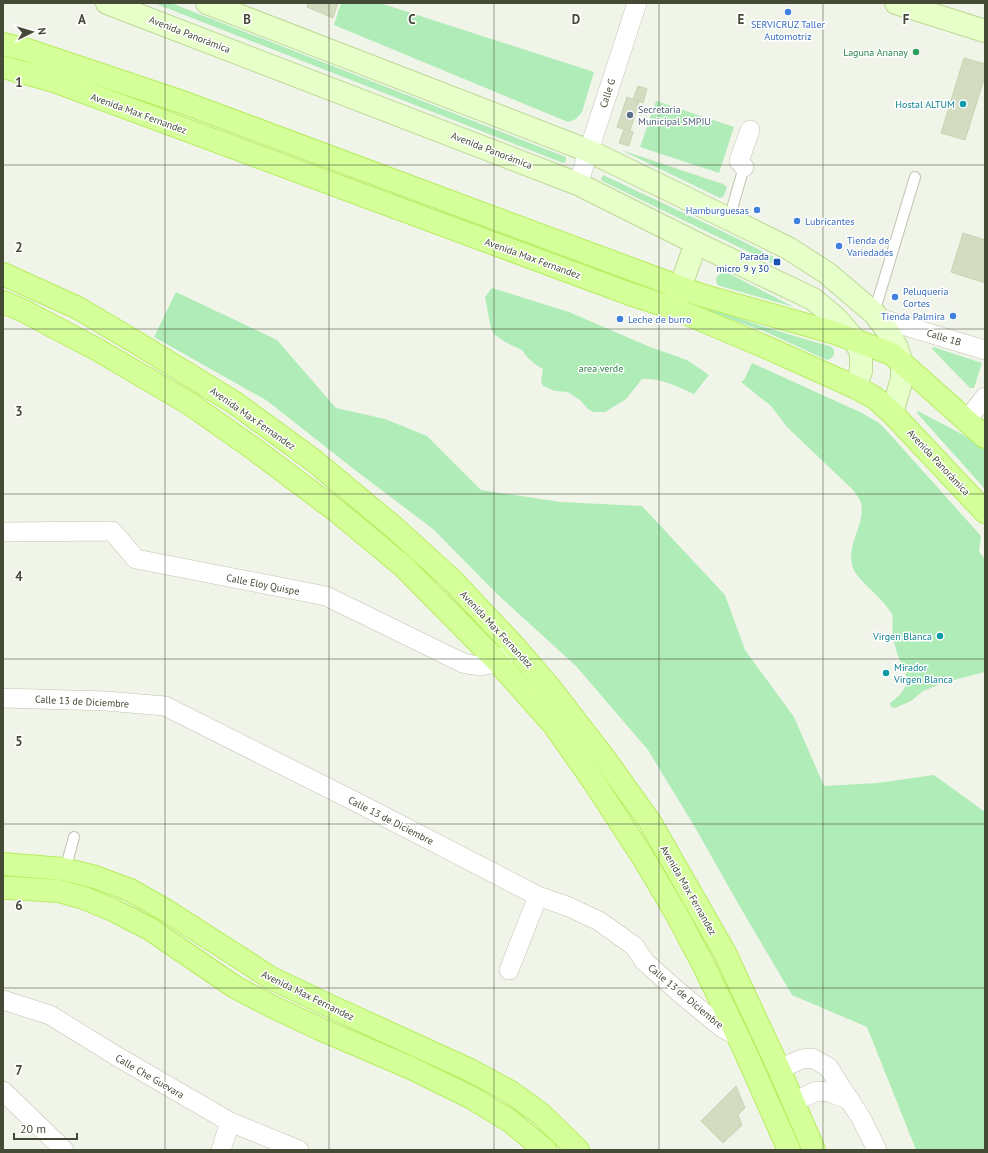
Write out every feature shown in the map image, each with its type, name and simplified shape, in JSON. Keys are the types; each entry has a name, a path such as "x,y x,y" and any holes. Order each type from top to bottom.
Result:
{"main road":[{"name":"Avenida Panorámica","path":"107,3 132,7 578,184 813,299 837,319 856,340 861,354 861,371 855,387 875,398 892,413 985,512"},
{"name":"Avenida Panorámica","path":"208,3 589,151 788,248 827,273 877,316 897,348 902,364 902,379 892,413"},
{"path":"896,3 985,31"},
{"path":"3,44 24,49 185,103 701,295 856,340"},
{"path":"11,69 24,49"},
{"name":"Avenida Max Fernandez","path":"11,69 54,81 616,289 673,308 855,387"},
{"path":"673,308 696,243"},
{"name":"Avenida Max Fernandez","path":"3,274 78,308 110,327 235,403 314,460 396,529 452,580 515,647 551,688 605,759 650,822 725,952 779,1069 814,1150"},
{"path":"3,302 22,310 98,350 190,404 254,449 338,512 403,566 498,662 554,725 636,846 681,921 739,1037 789,1150"},
{"path":"98,350 110,327"},
{"name":"Avenida Panorámica","path":"856,340 892,354 985,437"},
{"name":"Avenida Max Fernandez","path":"3,864 63,869 95,877 130,890 167,911 271,978 472,1070 509,1091 541,1114 578,1150"},
{"path":"59,891 63,869"},
{"path":"3,888 59,891 84,898 115,911 143,926 236,987 271,1006 411,1068 472,1098 510,1121 545,1150"},
{"path":"320,1029 330,1006"},
{"path":"758,1078 779,1069"},
{"path":"772,1111 793,1102"}],"street":[{"name":"Calle G","path":"578,184 636,3"},
{"path":"744,167 739,161 750,130"},
{"name":"Calle 1B","path":"877,316 985,350"},
{"path":"967,420 985,397"},
{"name":"Calle Eloy Quispe","path":"3,532 112,531 136,558 326,596 463,662 475,666 498,662"},
{"path":"498,662 515,647"},
{"name":"Calle 13 de Diciembre","path":"3,698 106,701 165,706 538,896 569,907 599,921 634,946 646,962 721,1027 739,1037"},
{"path":"509,970 538,896"},
{"name":"Calle Che Guevara","path":"3,1000 50,1015 118,1057 230,1122 299,1150"},
{"path":"779,1069 802,1059 812,1058 828,1067 861,1118 877,1150"},
{"path":"3,1090 64,1150"},
{"path":"793,1102 817,1091 828,1092 850,1100"},
{"path":"221,1150 230,1122"}],"lane":[{"path":"729,219 744,167"},
{"path":"877,316 915,177"},
{"path":"63,869 68,859 74,837"}],"green space":[{"path":"154,3 171,3 566,157 566,161 563,163"},
{"path":"341,3 380,3 594,72 582,112 576,119 568,122 334,25"},
{"path":"656,101 734,127 719,173 640,147"},
{"path":"621,150 723,184 727,187 724,196 720,198"},
{"path":"603,175 778,259 779,263 776,265 602,181 601,179"},
{"path":"721,272 726,272 794,307 720,286 717,284 716,278"},
{"name":"area verde","path":"492,288 569,312 650,347 687,360 709,375 694,394 662,381 642,379 626,399 605,412 593,412 580,400 568,392 555,391 543,386 541,382 543,369 528,358 522,350 505,342 495,335 491,329 485,297"},
{"path":"176,292 277,340 336,408 385,419 427,436 481,490 560,502 642,506 725,595 745,650 794,717 824,786 877,783 934,775 985,812 985,1150 916,1150 867,1027 792,995 693,824 648,750 576,666 497,594 433,529 266,400 154,337"},
{"path":"709,308 768,328 832,347 834,355 827,360 766,332 708,311"},
{"path":"933,347 982,363 974,388 970,388 932,349"},
{"path":"752,363 862,413 879,423 981,536 979,552 985,559 985,672 946,682 923,691 911,701 895,708 891,707 890,703 902,692 905,687 906,676 893,639 892,614 859,577 853,568 851,559 853,543 861,519 861,503 853,490 787,427 771,406 741,382 744,380"},
{"path":"918,411 973,440 985,448 985,489 917,413"}],"building":[{"path":"308,3 338,3 333,18 307,7"},
{"name":"Hostal ALTUM","path":"964,58 985,64 985,76 965,140 941,133"},
{"path":"638,86 647,89 643,103 633,99"},
{"path":"627,97 639,102 630,131 617,127"},
{"path":"624,129 633,132 629,146 619,143"},
{"path":"963,233 985,240 985,283 951,272"},
{"path":"736,1086 745,1108 738,1115 742,1125 723,1143 701,1121"}],"place":[{"name":"SERVICRUZ Taller Automotriz","path":"788,12"},
{"name":"Laguna Ananay","path":"916,52"},
{"name":"Hostal ALTUM","path":"963,104"},
{"name":"Secretaria Municipal SMPIU","path":"630,115"},
{"name":"Hamburguesas","path":"757,210"},
{"name":"Lubricantes","path":"797,221"},
{"name":"Tienda de Variedades","path":"839,246"},
{"name":"Parada micro 9 y 30","path":"777,262"},
{"name":"Peluqueria Cortes","path":"895,297"},
{"name":"Tienda Palmira","path":"953,316"},
{"name":"Leche de burro","path":"620,319"},
{"name":"Virgen Blanca","path":"940,636"},
{"name":"Mirador Virgen Blanca","path":"886,673"}]}
